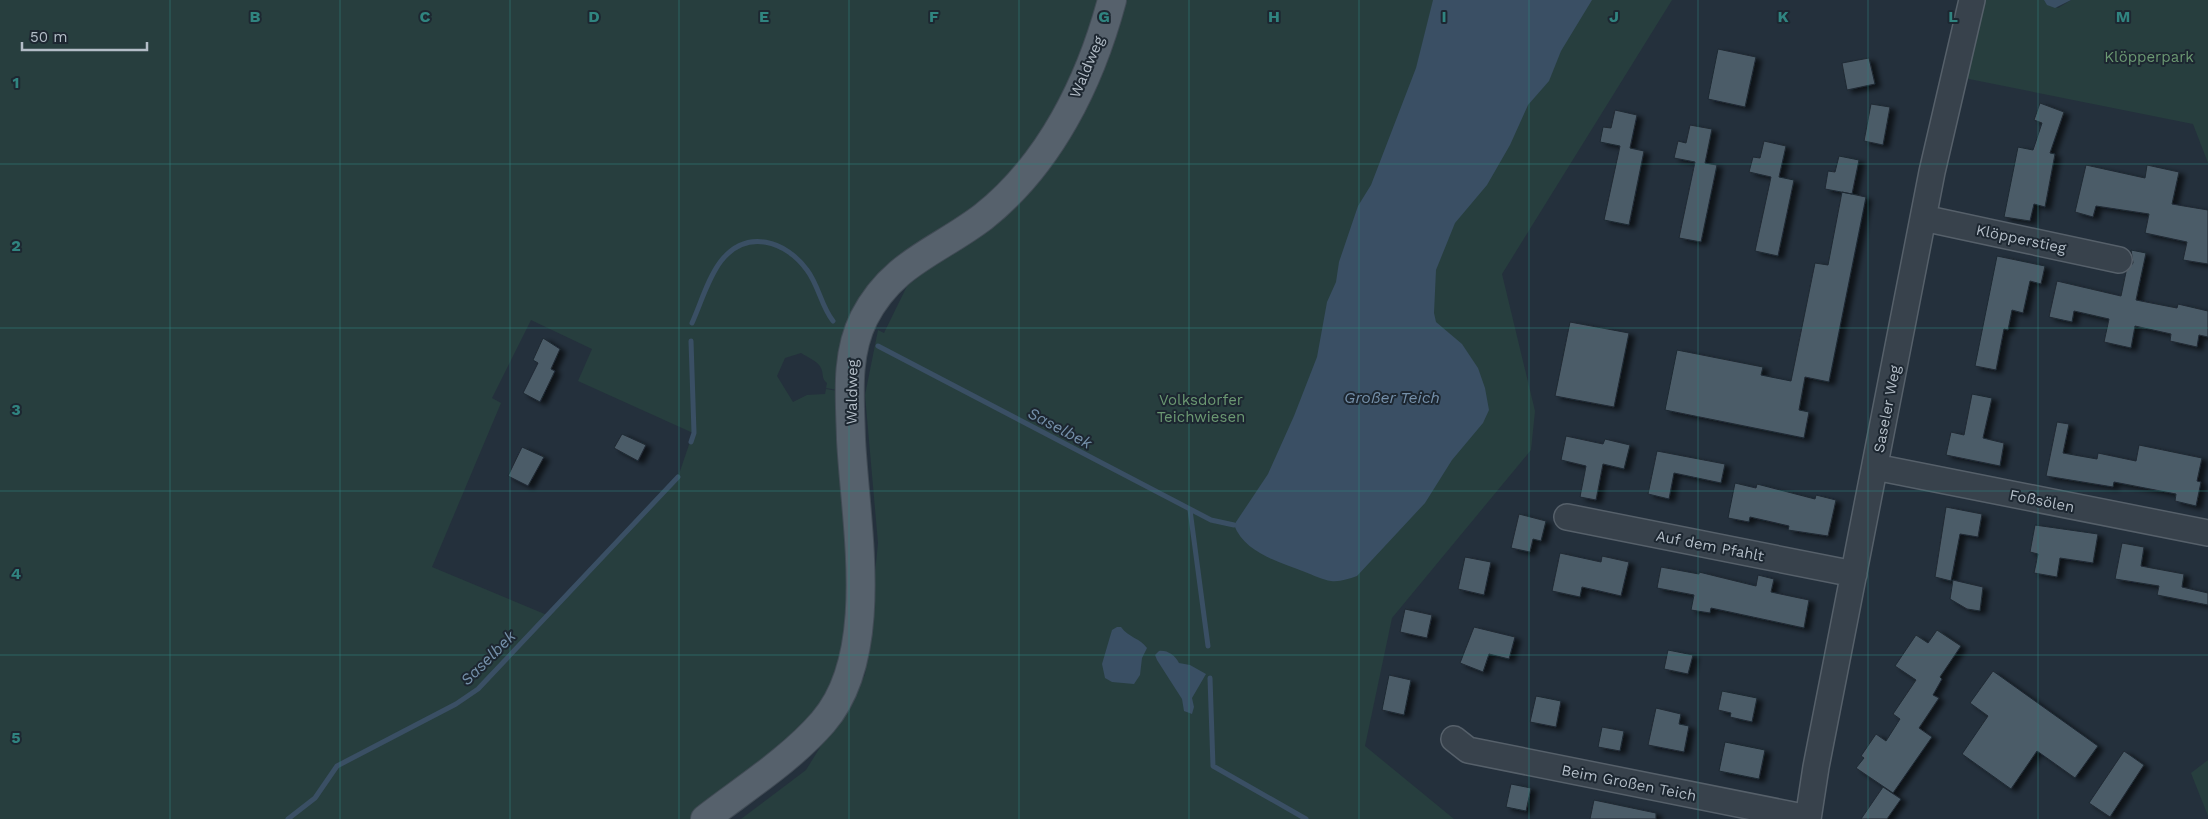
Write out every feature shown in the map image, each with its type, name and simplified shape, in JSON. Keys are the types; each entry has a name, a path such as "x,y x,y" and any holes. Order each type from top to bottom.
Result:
{"main road":[{"name":"Waldweg","path":"705,819 808,738 838,700 848,680 854,657 861,590 852,462 850,374 852,353 864,319 874,301 891,278 995,207 1041,157 1065,118 1084,78 1099,44 1112,0"}],"street":[{"name":"Saseler Weg","path":"1808,819 1816,766 1923,218 1972,0"},
{"name":"Klöpperstieg","path":"1923,218 2119,260"},
{"name":"Foßsölen","path":"1875,467 2208,533"},
{"name":"Auf dem Pfahlt","path":"1567,518 1854,574"},
{"name":"Beim Großen Teich","path":"1454,739 1468,750 1808,819"}],"green space":[{"path":"0,0 1112,0 1054,137 891,278 850,392 826,388 827,383 820,366 801,353 785,358 777,376 793,402 807,395 825,394 826,389 849,393 848,680 705,819 0,819","holes":["531,320 592,349 578,381 693,433 678,477 547,615 432,567 501,403 492,398"]},
{"name":"Volksdorfer Teichwiesen","path":"1126,0 1672,0 1502,274 1535,411 1531,450 1392,618 1365,746 1454,819 741,819 806,770 865,675 878,543 865,395 878,330 884,333 907,286 1001,212"},
{"name":"Klöpperpark","path":"1981,0 2044,0 2058,8 2071,0 2208,0 2208,163 2193,124 1954,76"},
{"path":"2208,760 2208,816 2191,773"}],"water":[{"name":"Großer Teich","path":"1433,0 1592,0 1561,51 1549,81 1528,105 1510,145 1487,185 1455,223 1436,270 1434,313 1436,322 1462,344 1478,368 1485,388 1489,410 1483,423 1452,460 1425,503 1357,576 1341,581 1325,580 1254,550 1239,535 1234,525 1268,474 1294,416 1317,357 1327,302 1336,282 1339,262 1358,206 1371,185 1416,68"},
{"path":"2044,0 2071,0 2055,8 2047,5"},
{"path":"1121,627 1127,634 1147,648 1142,658 1140,675 1134,684 1112,682 1105,678 1102,664 1112,630"},
{"path":"1159,651 1168,652 1179,663 1190,665 1206,674 1192,698 1194,707 1192,714 1184,711 1182,699 1157,660 1155,655"}],"building":[{"path":"1718,49 1756,57 1745,107 1708,99"},
{"path":"1869,58 1875,84 1847,90 1842,63"},
{"path":"2040,103 2064,112 2050,153 2055,154 2045,207 2034,204 2030,221 2004,217 2018,147 2033,150 2042,123 2034,120"},
{"path":"1871,104 1890,107 1883,145 1864,141"},
{"path":"1615,110 1637,115 1630,148 1644,151 1629,225 1604,220 1620,146 1600,142 1603,127 1611,128"},
{"path":"1690,125 1712,129 1705,163 1717,165 1701,242 1679,238 1695,162 1674,158 1678,141 1686,143"},
{"path":"1764,141 1786,146 1779,177 1794,180 1778,256 1755,251 1771,177 1749,172 1753,157 1760,158"},
{"path":"1839,156 1859,160 1852,194 1825,189 1828,171 1835,172"},
{"path":"2086,165 2145,178 2147,165 2179,172 2172,204 2208,210 2208,264 2183,260 2187,242 2145,233 2149,214 2096,206 2093,217 2075,212"},
{"path":"1842,192 1866,197 1829,382 1805,377 1799,410 1809,412 1804,438 1665,410 1677,350 1763,367 1761,375 1791,381 1815,263 1828,265"},
{"path":"2131,250 2146,253 2136,300 2177,308 2178,304 2208,311 2208,337 2199,335 2197,347 2170,341 2171,334 2135,326 2131,348 2104,342 2109,319 2074,311 2072,322 2049,317 2057,281 2121,296 2126,272 2133,263"},
{"path":"1997,256 2045,266 2041,284 2030,281 2023,313 2012,310 2008,330 2004,329 1996,370 1975,366"},
{"path":"1570,322 1629,333 1614,407 1555,396"},
{"path":"543,338 560,349 551,369 555,371 540,402 523,393 538,363 533,360"},
{"path":"1972,394 1992,398 1983,438 2004,443 2000,466 1946,455 1951,432 1964,435"},
{"path":"2057,422 2069,424 2063,453 2097,459 2098,453 2136,461 2139,445 2202,458 2197,481 2201,482 2196,506 2175,501 2176,494 2114,482 2113,487 2046,476"},
{"path":"622,434 646,445 638,461 614,448"},
{"path":"1566,436 1603,444 1605,439 1630,445 1624,469 1603,464 1596,500 1580,497 1586,466 1561,460"},
{"path":"522,447 544,457 528,486 508,476"},
{"path":"1657,451 1725,464 1721,483 1674,473 1669,499 1648,494"},
{"path":"1735,483 1756,488 1757,484 1815,499 1816,495 1836,500 1828,536 1788,530 1789,526 1750,517 1749,522 1728,518"},
{"path":"1946,507 1982,514 1978,537 1960,534 1951,581 1935,577"},
{"path":"1519,514 1546,521 1541,541 1533,539 1530,552 1511,548"},
{"path":"2035,525 2098,534 2093,563 2060,558 2057,577 2034,573 2038,554 2030,552"},
{"path":"2122,543 2144,547 2141,566 2184,574 2182,587 2208,593 2208,605 2157,595 2159,586 2115,579"},
{"path":"1560,553 1601,562 1602,556 1629,562 1621,596 1582,587 1580,597 1552,591"},
{"path":"1465,557 1491,562 1484,595 1458,589"},
{"path":"1661,567 1699,574 1699,572 1756,586 1758,575 1774,579 1771,592 1809,600 1804,628 1711,608 1710,613 1691,610 1694,595 1657,588"},
{"path":"1953,580 1983,587 1980,611 1967,609 1950,599"},
{"path":"1405,609 1432,615 1427,638 1400,632"},
{"path":"1474,627 1515,637 1509,659 1489,654 1483,672 1460,663"},
{"path":"1937,630 1961,646 1940,677 1942,679 1933,695 1939,698 1919,728 1932,737 1893,793 1856,768 1864,758 1861,756 1876,734 1886,741 1900,719 1893,714 1916,680 1895,666 1916,635 1928,643"},
{"path":"1668,650 1693,655 1688,674 1664,669"},
{"path":"1993,671 2098,746 2075,778 2037,751 2011,789 1962,754 1988,716 1970,703"},
{"path":"1389,675 1411,680 1404,715 1382,710"},
{"path":"1722,691 1757,698 1752,722 1730,717 1731,713 1718,710"},
{"path":"1536,696 1561,701 1556,727 1530,722"},
{"path":"1656,708 1681,714 1679,724 1689,726 1684,752 1648,745"},
{"path":"1602,727 1624,731 1620,751 1598,747"},
{"path":"1725,742 1765,750 1759,779 1719,771"},
{"path":"2124,751 2144,765 2110,817 2089,803"},
{"path":"1511,784 1531,788 1526,811 1506,807"},
{"path":"1883,787 1901,799 1887,819 1861,819"},
{"path":"1594,800 1656,813 1656,819 1590,819"}],"waterway":[{"name":"Saselbek","path":"692,323 708,283 721,261 742,244 754,242 766,242 777,246 798,260 811,276 833,321"},
{"name":"Saselbek","path":"691,341 694,433 691,442"},
{"name":"Saselbek","path":"878,346 1211,520 1234,525"},
{"name":"Saselbek","path":"288,819 315,798 337,766 456,704 478,689 678,477"},
{"path":"1190,510 1208,646"},
{"path":"1210,678 1213,766 1306,819"}]}
